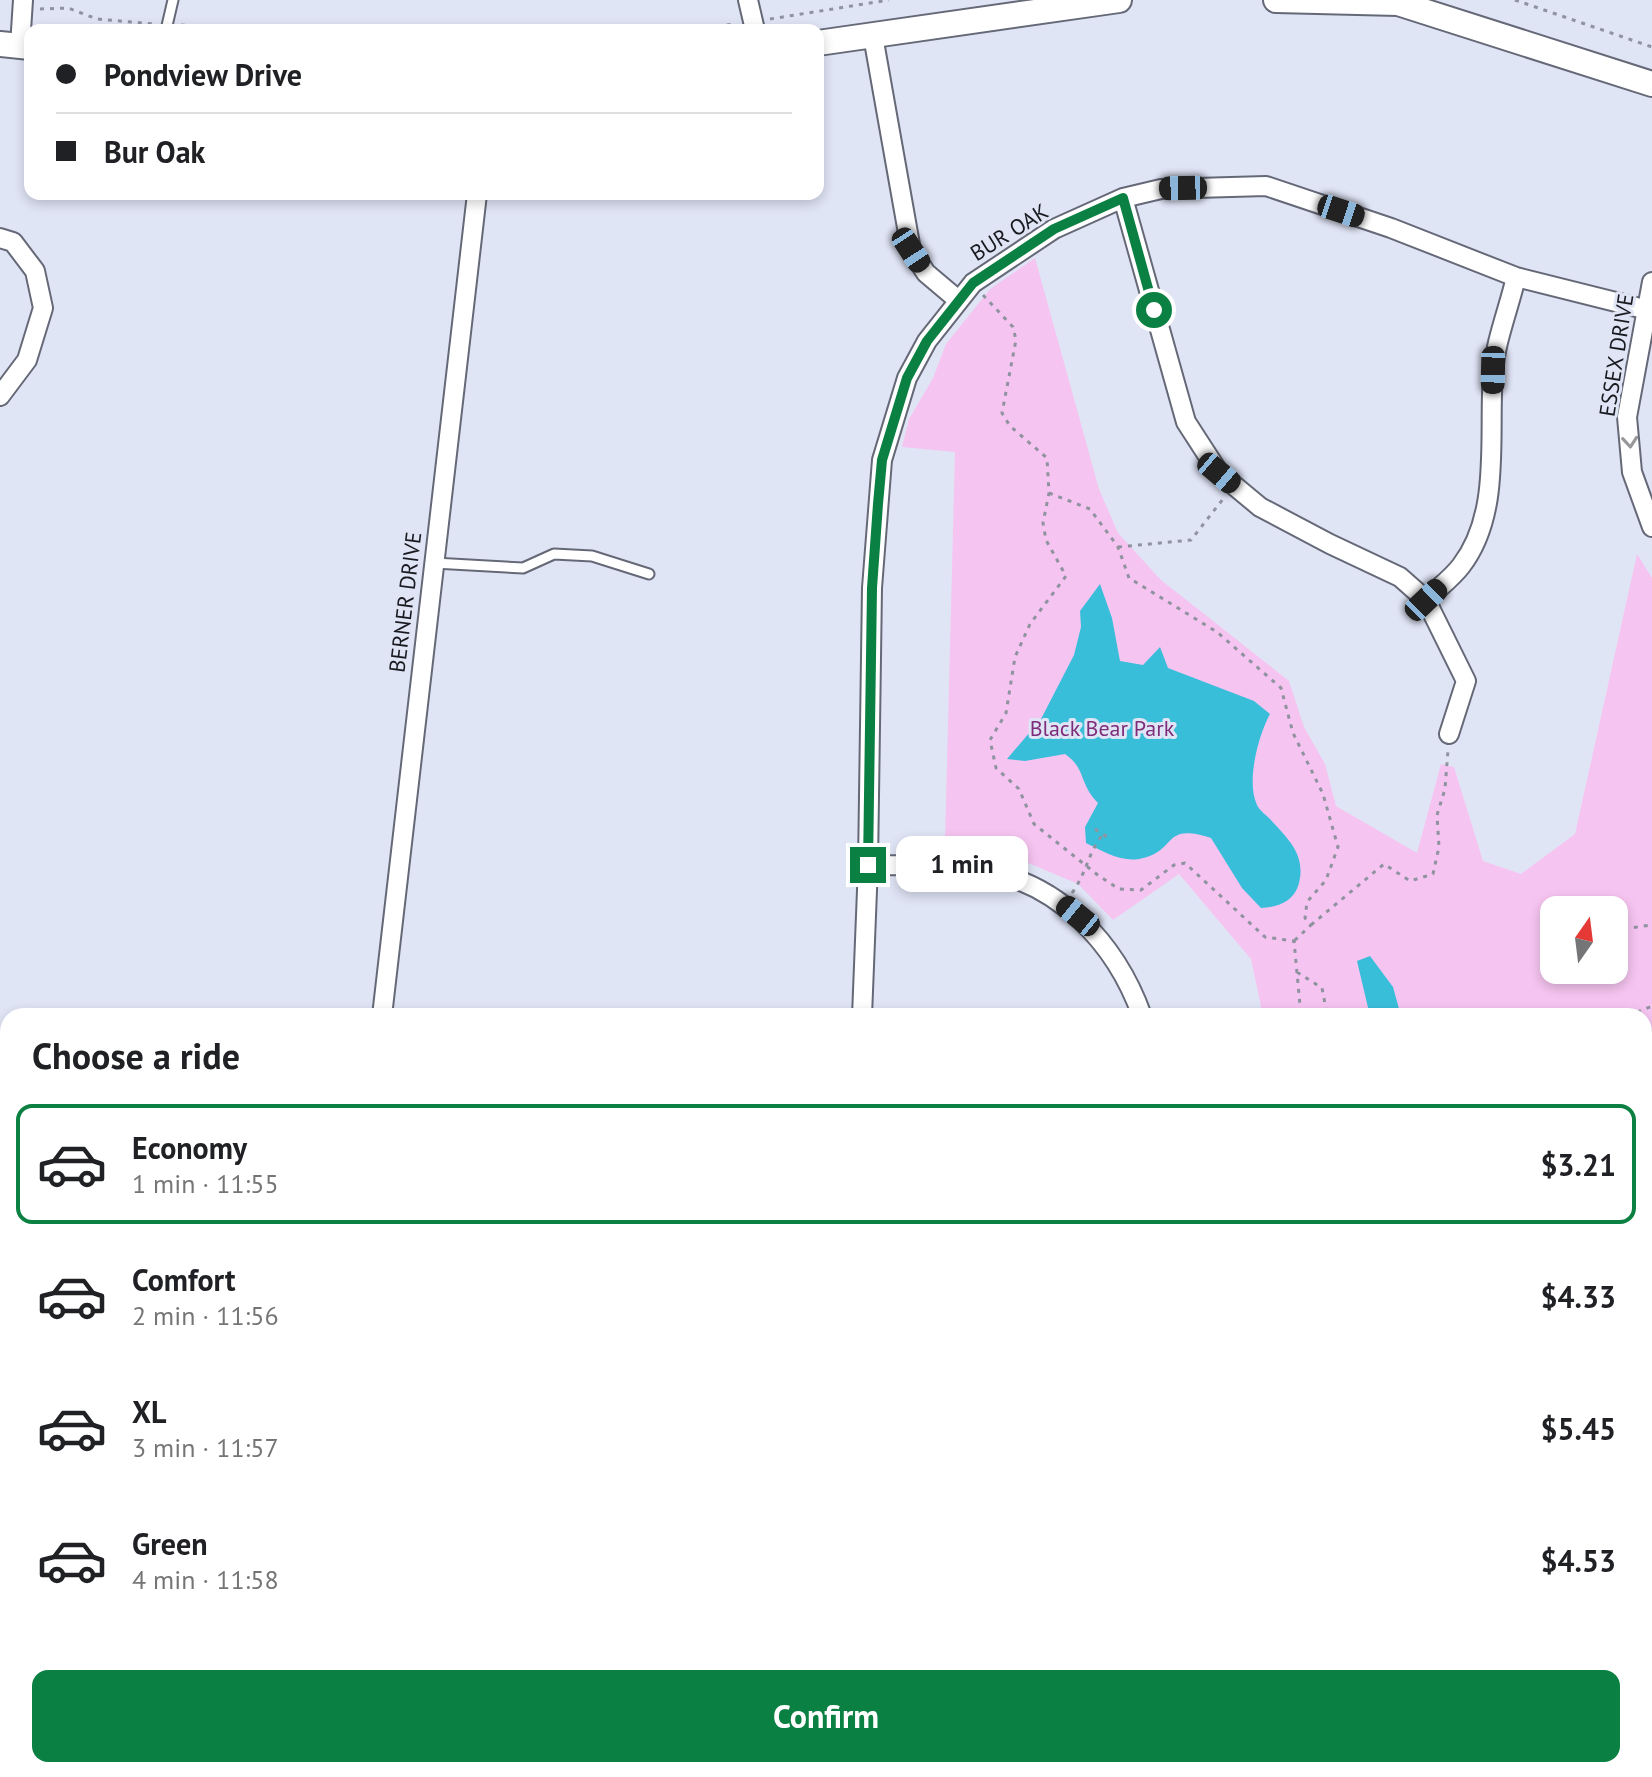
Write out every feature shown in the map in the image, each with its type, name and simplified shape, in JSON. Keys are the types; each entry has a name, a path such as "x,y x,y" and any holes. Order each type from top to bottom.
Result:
{"street":[{"path":"748,0 754,24"},
{"path":"824,42 1119,0"},
{"path":"1276,0 1398,3 1652,84"},
{"path":"17,45 22,4"},
{"path":"873,36 911,250 926,273 958,300"},
{"name":"BUR OAK","path":"862,1008 872,588 882,460 907,378 927,341 973,283 1054,229 1123,198 1161,189 1266,186 1391,228 1516,277 1649,310"},
{"path":"1123,198 1186,422 1219,473 1260,507 1400,577 1426,600 1466,681 1449,734"},
{"name":"BERNER DRIVE","path":"383,1008 476,200"},
{"path":"0,238 13,242 35,271 43,308 27,360 0,396"},
{"path":"1426,600 1461,567 1475,544 1482,519 1492,472 1493,370 1516,277"},
{"name":"ESSEX DRIVE","path":"1652,282 1627,417 1632,472 1652,527"},
{"path":"868,865 979,869 1038,888 1078,916 1117,963 1139,1008"}],"lane":[{"path":"167,24 173,0"},
{"path":"434,563 523,568 554,554 592,556 649,574"}],"path":[{"path":"764,24 889,0"},
{"path":"1515,0 1652,47"},
{"path":"22,4 68,8 110,21 138,24"},
{"path":"973,283 1013,327 1016,340 1002,413 1010,426 1047,458 1049,493 1043,523 1046,540 1066,576 1030,624 1015,657 1006,713 990,740 996,768 1019,789 1034,824 1119,889 1141,890 1174,865 1185,863 1265,937 1294,941"},
{"path":"1118,547 1191,540 1234,485"},
{"path":"1049,493 1090,509 1118,547 1129,578 1217,632 1281,688 1293,733 1323,794 1338,847 1326,880 1307,902 1305,918 1311,925"},
{"path":"1294,941 1384,864 1410,881 1433,874 1439,847 1437,815 1445,789 1449,734"},
{"path":"1095,829 1110,839"},
{"path":"1064,905 1087,867 1089,853 1103,834"},
{"path":"1628,928 1652,925"},
{"path":"1294,941 1300,1008"},
{"path":"1297,972 1322,988 1326,1008"}],"green space":[{"name":"Black Bear Park","path":"1035,258 1099,489 1118,533 1161,580 1289,681 1304,727 1325,764 1336,806 1417,853 1441,764 1454,767 1483,861 1521,874 1575,834 1637,554 1652,578 1652,1008 1261,1008 1251,959 1179,874 1113,920 1078,884 1012,856 945,841 955,452 902,447 909,419 933,378 946,344 990,289"}],"water":[{"path":"1100,584 1112,618 1120,661 1143,665 1160,647 1168,668 1254,701 1270,714 1258,746 1253,784 1258,807 1289,840 1298,855 1299,883 1293,895 1284,902 1261,908 1242,888 1211,838 1195,834 1176,836 1160,851 1132,860 1086,843 1085,827 1098,803 1072,759 1065,754 1025,761 1007,759 1041,719 1074,655 1081,627 1080,611"},
{"path":"1370,956 1393,987 1399,1008 1368,1008 1357,961"}],"route":[{"path":"868,865 872,588 878,504 882,460 907,378 927,341 973,283 1054,229 1123,198 1154,310"}]}
